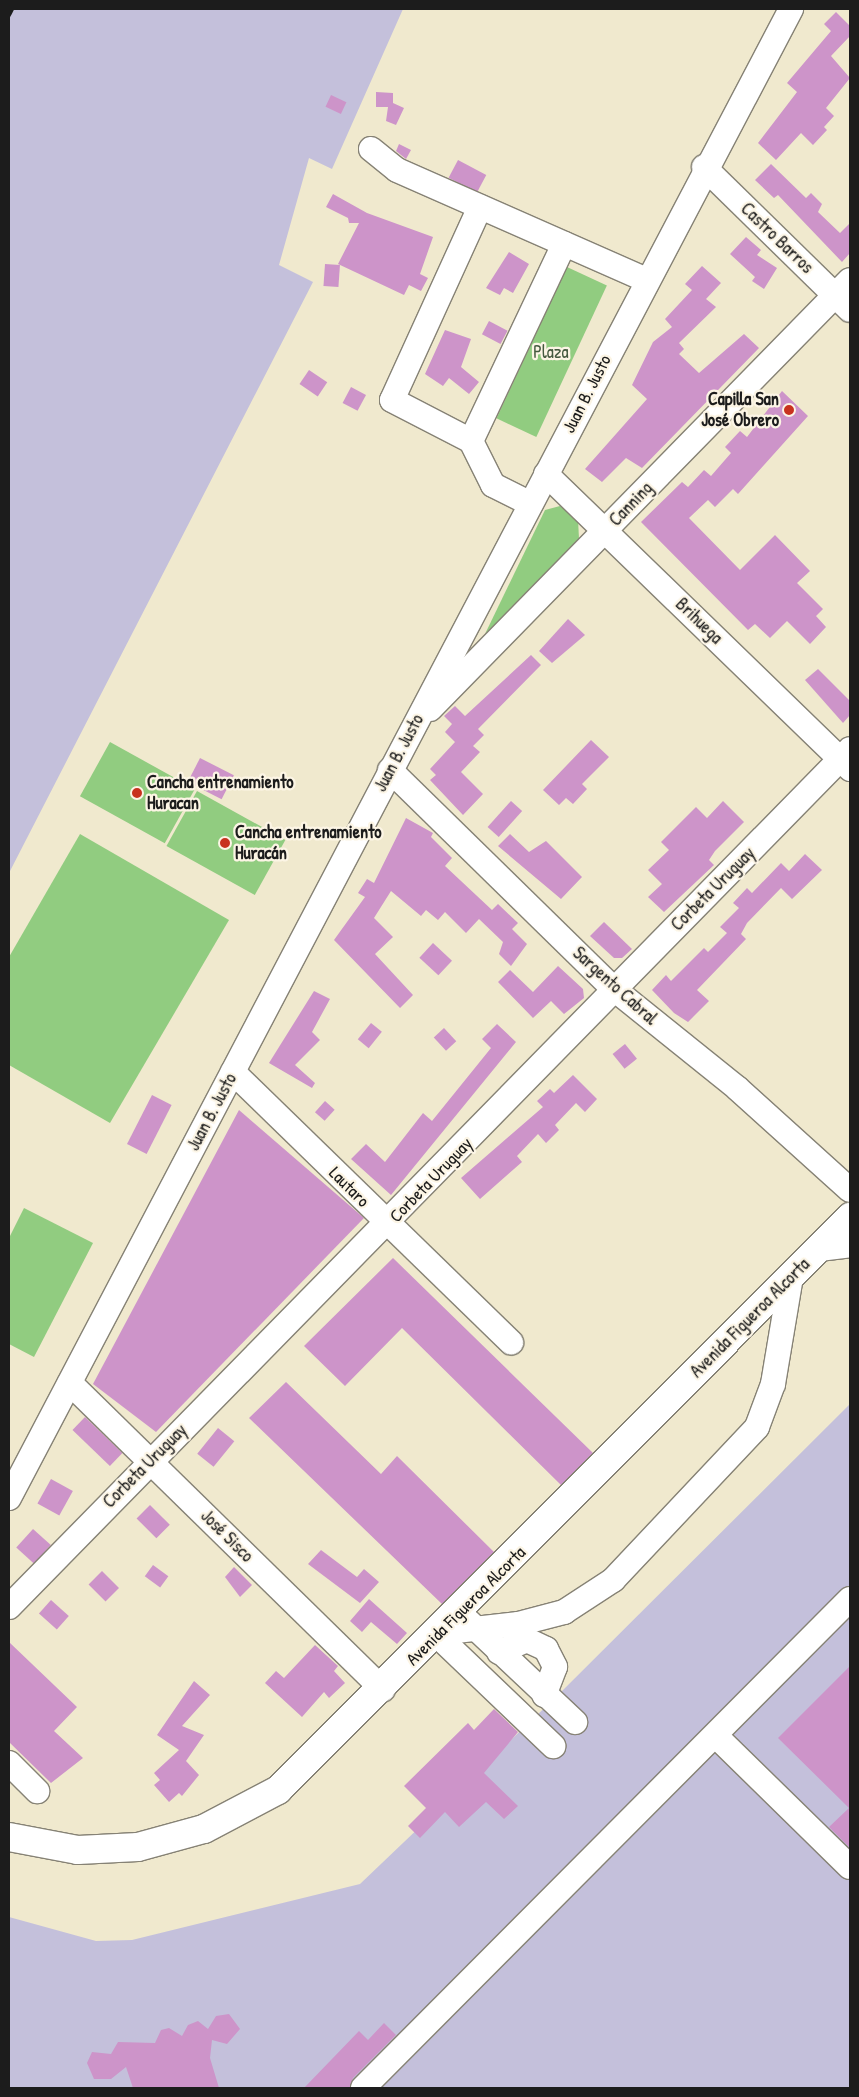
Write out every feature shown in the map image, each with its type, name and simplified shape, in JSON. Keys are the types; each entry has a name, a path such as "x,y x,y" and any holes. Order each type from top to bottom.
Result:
{"main road":[{"name":"Avenida Figueroa Alcorta","path":"9,1837 48,1847 105,1850 138,1847 204,1829 278,1790 383,1690 438,1634 468,1620 790,1277 850,1218"}],"street":[{"name":"Juan B. Justo","path":"9,1498 531,504 704,167 791,9"},
{"path":"371,149 397,170 646,280"},
{"name":"Castro Barros","path":"704,167 845,295"},
{"path":"480,207 392,400 471,441 493,485 531,504"},
{"path":"471,441 564,244"},
{"name":"Canning","path":"412,728 606,530 845,295"},
{"name":"Brihuega","path":"546,474 847,759"},
{"name":"Corbeta Uruguay","path":"9,1607 150,1460 388,1225 614,989 847,759"},
{"name":"Sargento Cabral","path":"390,770 614,989 737,1088 850,1190"},
{"name":"Lautaro","path":"233,1072 388,1225 511,1342"},
{"path":"818,1249 850,1245"},
{"path":"468,1620 564,1612 612,1580 757,1427 774,1384 790,1277"},
{"name":"José Sisco","path":"70,1383 383,1690"},
{"path":"363,2088 716,1736 850,1599"},
{"path":"468,1620 544,1695 575,1722"},
{"path":"438,1634 553,1746"},
{"path":"499,1652 527,1640 546,1649 555,1668 551,1688 544,1695"},
{"path":"716,1736 850,1867"},
{"path":"9,1763 37,1791"}],"shaded area":[{"path":"9,9 403,9 332,169 309,158 279,265 313,282 9,873"},
{"path":"850,1404 850,2088 9,2088 9,1917 96,1941 132,1940 360,1884 556,1697"}],"green space":[{"name":"Plaza","path":"567,267 607,286 536,437 496,418"},
{"path":"560,506 578,519 579,539 485,634 545,510"},
{"name":"Cancha entrenamiento Huracan","path":"110,742 195,789 165,843 80,796"},
{"name":"Cancha entrenamiento Huracán","path":"197,791 285,840 255,895 166,846"},
{"path":"80,834 229,920 110,1123 9,1065 9,957"},
{"path":"24,1208 93,1243 34,1357 9,1344 9,1238"}],"building":[{"path":"836,12 850,26 850,36 831,56 850,78 826,108 834,116 824,127 827,130 813,145 801,133 776,160 758,143 797,92 787,83 831,31 824,24"},
{"path":"376,92 393,93 393,103 404,108 396,125 386,121 388,107 376,107"},
{"path":"331,95 346,102 341,114 326,107"},
{"path":"399,144 411,150 406,159 396,151"},
{"path":"458,160 486,175 477,193 449,178"},
{"path":"771,164 806,198 811,193 822,204 818,212 840,233 850,223 850,253 842,262 778,195 774,198 755,180"},
{"path":"333,194 367,213 433,237 420,274 428,278 421,291 409,285 404,295 338,264 359,223 349,223 348,218 326,207"},
{"path":"746,237 761,250 757,255 777,268 764,289 752,281 755,277 730,254"},
{"path":"509,252 529,264 513,293 504,288 500,295 486,288"},
{"path":"325,264 340,265 338,287 323,286"},
{"path":"702,266 721,283 706,299 716,307 679,343 684,349 679,354 699,373 744,334 759,348 642,468 626,458 602,482 585,469 647,399 632,385 653,342 672,327 665,319 692,290 685,284"},
{"path":"489,321 508,331 500,344 482,334"},
{"path":"445,330 471,339 461,367 479,382 469,394 449,378 443,386 425,374"},
{"path":"309,370 327,382 318,396 299,384"},
{"path":"351,387 366,395 358,411 343,403"},
{"path":"782,391 808,416 738,494 733,489 715,507 708,500 689,518 740,570 775,535 810,571 797,583 823,609 816,616 826,627 810,644 787,621 770,638 755,624 748,630 641,522 682,482 688,487 704,470 711,476 731,453 725,447 740,431 747,437"},
{"path":"568,619 585,635 552,663 539,651"},
{"path":"531,655 541,665 478,729 484,735 473,746 480,752 461,772 483,794 463,815 430,780 436,775 430,769 455,742 445,732 452,724 444,716 455,706 465,716"},
{"path":"818,669 850,701 850,715 843,723 805,680"},
{"path":"591,740 609,757 582,784 587,789 573,804 566,798 559,805 543,790"},
{"path":"200,758 234,775 222,799 188,782"},
{"path":"511,801 522,811 499,837 488,827"},
{"path":"723,801 744,822 715,851 709,860 714,865 664,912 648,897 662,884 648,870 669,850 661,842 696,807 707,818"},
{"path":"406,818 433,833 431,837 452,858 445,866 492,910 498,904 518,923 512,929 527,944 511,966 499,954 503,942 479,919 466,933 445,912 438,920 426,910 421,916 391,891 374,918 393,937 375,954 413,995 400,1008 334,940 365,897 358,893 367,879 374,883"},
{"path":"510,834 529,852 546,841 582,877 561,899 498,846"},
{"path":"805,854 822,870 792,899 781,888 747,923 741,934 746,939 697,990 709,1001 688,1022 674,1013 652,990 666,975 671,981 704,948 708,952 727,933 720,927 739,908 733,903 747,888 752,893 781,863 789,871"},
{"path":"604,922 632,949 622,958 614,958 590,936"},
{"path":"433,943 452,961 438,975 419,958"},
{"path":"558,966 583,989 584,998 564,1014 551,1001 533,1018 498,982 510,970 533,992"},
{"path":"314,991 330,999 312,1032 320,1040 295,1065 315,1083 312,1088 269,1063"},
{"path":"371,1023 382,1032 369,1048 358,1039"},
{"path":"497,1024 516,1042 391,1195 351,1159 366,1144 385,1162 423,1113 432,1121 491,1048 482,1039"},
{"path":"444,1028 456,1041 446,1051 434,1038"},
{"path":"625,1044 637,1059 625,1069 613,1054"},
{"path":"573,1075 597,1099 585,1112 576,1103 555,1125 559,1130 546,1143 538,1134 517,1156 522,1162 480,1199 461,1178 543,1107 537,1101 550,1089 554,1093"},
{"path":"152,1095 172,1105 147,1154 127,1144"},
{"path":"325,1101 335,1110 325,1121 315,1112"},
{"path":"239,1110 364,1218 156,1432 93,1384"},
{"path":"393,1258 593,1453 561,1485 402,1328 345,1386 304,1346"},
{"path":"286,1382 381,1474 397,1456 494,1552 442,1604 249,1418"},
{"path":"85,1417 122,1453 110,1466 72,1430"},
{"path":"218,1428 234,1441 214,1467 197,1454"},
{"path":"51,1479 73,1491 59,1516 37,1503"},
{"path":"150,1505 170,1525 156,1538 137,1518"},
{"path":"33,1529 51,1545 34,1564 16,1548"},
{"path":"321,1550 357,1577 364,1569 379,1582 360,1603 308,1564"},
{"path":"153,1565 168,1576 160,1587 145,1576"},
{"path":"234,1567 252,1585 240,1597 225,1577"},
{"path":"102,1571 119,1588 106,1601 89,1584"},
{"path":"369,1599 407,1633 397,1644 371,1622 362,1632 350,1621"},
{"path":"51,1600 69,1616 57,1629 39,1613"},
{"path":"9,1642 77,1707 54,1731 83,1758 51,1783 9,1742"},
{"path":"315,1645 338,1666 334,1671 345,1683 329,1698 324,1692 302,1717 265,1683 276,1671 284,1678"},
{"path":"850,1666 850,1848 829,1827 849,1808 778,1738"},
{"path":"194,1681 210,1695 182,1726 204,1735 186,1761 199,1775 182,1796 179,1793 169,1802 154,1785 160,1780 154,1773 179,1750 157,1735"},
{"path":"494,1709 518,1732 484,1773 518,1806 504,1819 486,1802 459,1827 445,1812 420,1838 408,1826 426,1808 404,1786 468,1723 474,1730"},
{"path":"229,2014 240,2029 227,2044 212,2040 210,2058 219,2088 133,2088 126,2067 111,2079 94,2079 87,2063 92,2052 111,2054 118,2042 155,2043 161,2030 169,2028 182,2036 188,2025 198,2021 208,2029 216,2016"},
{"path":"384,2023 396,2035 353,2078 350,2088 304,2088 359,2031 368,2040"}],"railway":[{"path":"9,15 12,9"}],"place":[{"name":"Capilla San José Obrero","path":"789,410"},
{"name":"Cancha entrenamiento Huracan","path":"137,793"},
{"name":"Cancha entrenamiento Huracán","path":"225,843"}]}
